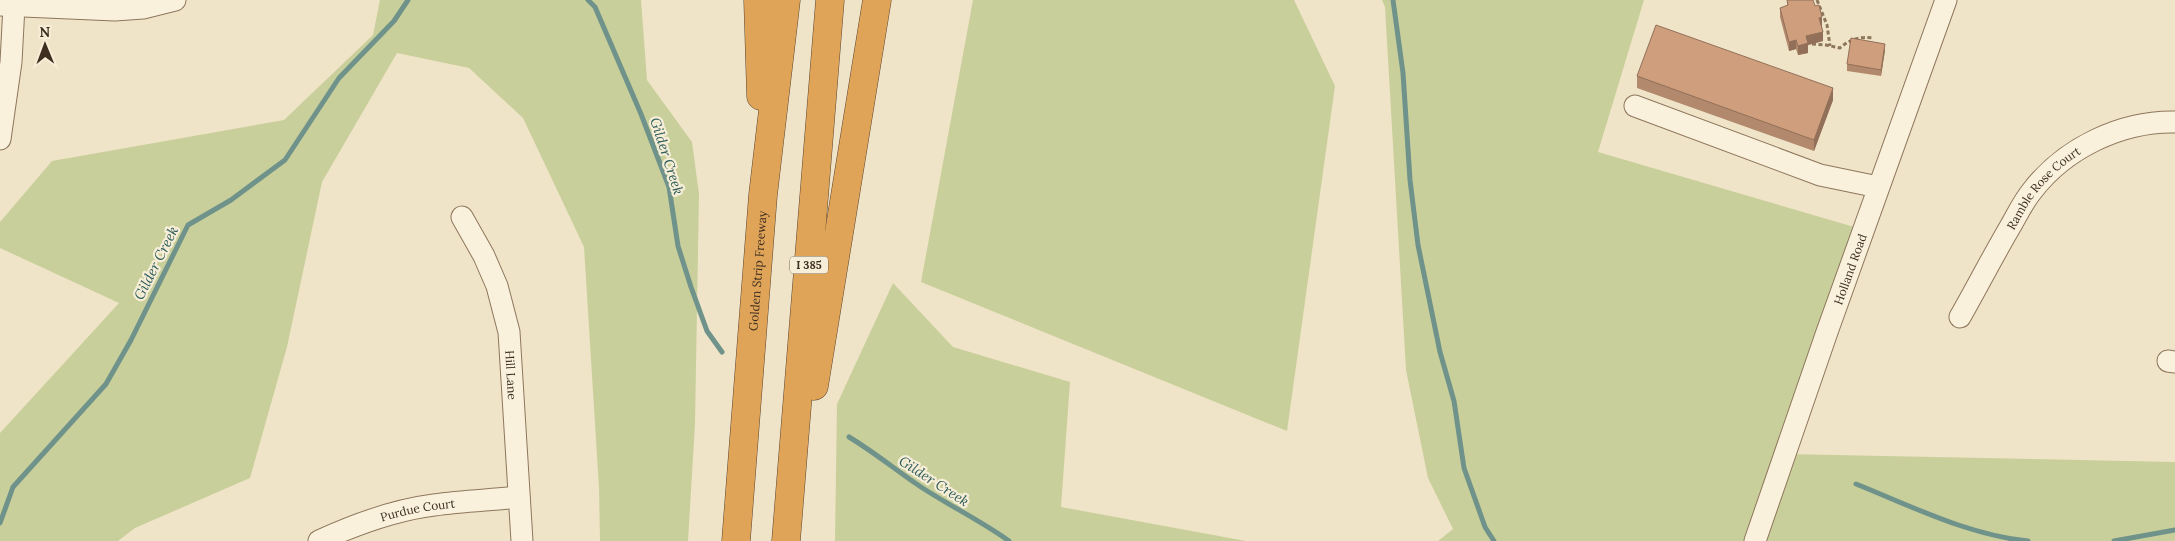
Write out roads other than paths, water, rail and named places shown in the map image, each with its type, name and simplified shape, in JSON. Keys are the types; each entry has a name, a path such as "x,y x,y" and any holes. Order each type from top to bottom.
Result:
{"highway":[{"path":"758,0 763,195"},
{"name":"Golden Strip Freeway","path":"736,541 763,195 786,0"},
{"name":"I 385","path":"786,536 830,0"},
{"path":"786,536 822,347 877,0"}],"street":[{"path":"0,139 9,82 7,6 115,10 143,8 175,0"},
{"name":"Holland Road","path":"1755,541 1878,187 1946,0"},
{"path":"1634,106 1820,176 1878,187"},
{"name":"Ramble Rose Court","path":"1960,317 2024,202 2050,171 2083,146 2110,134 2151,123 2175,122"},
{"name":"Hill Lane","path":"462,217 484,256 497,286 509,332 522,541"},
{"name":"Purdue Court","path":"319,541 352,526 399,512 433,505 519,497"}],"waterway":[{"name":"Gilder Creek","path":"0,523 13,487 106,384 131,340 188,225 231,200 285,160 339,78 394,21 408,0"},
{"name":"Gilder Creek","path":"588,0 595,7 641,114 669,187 678,246 691,287 707,331 722,352"},
{"path":"1393,0 1403,73 1410,180 1418,245 1440,352 1454,401 1464,468 1485,527 1494,541"},
{"name":"Gilder Creek","path":"849,437 921,487 1009,541"},
{"path":"1856,484 1940,519 1984,533 2028,541"},
{"path":"2114,541 2175,530"}]}
